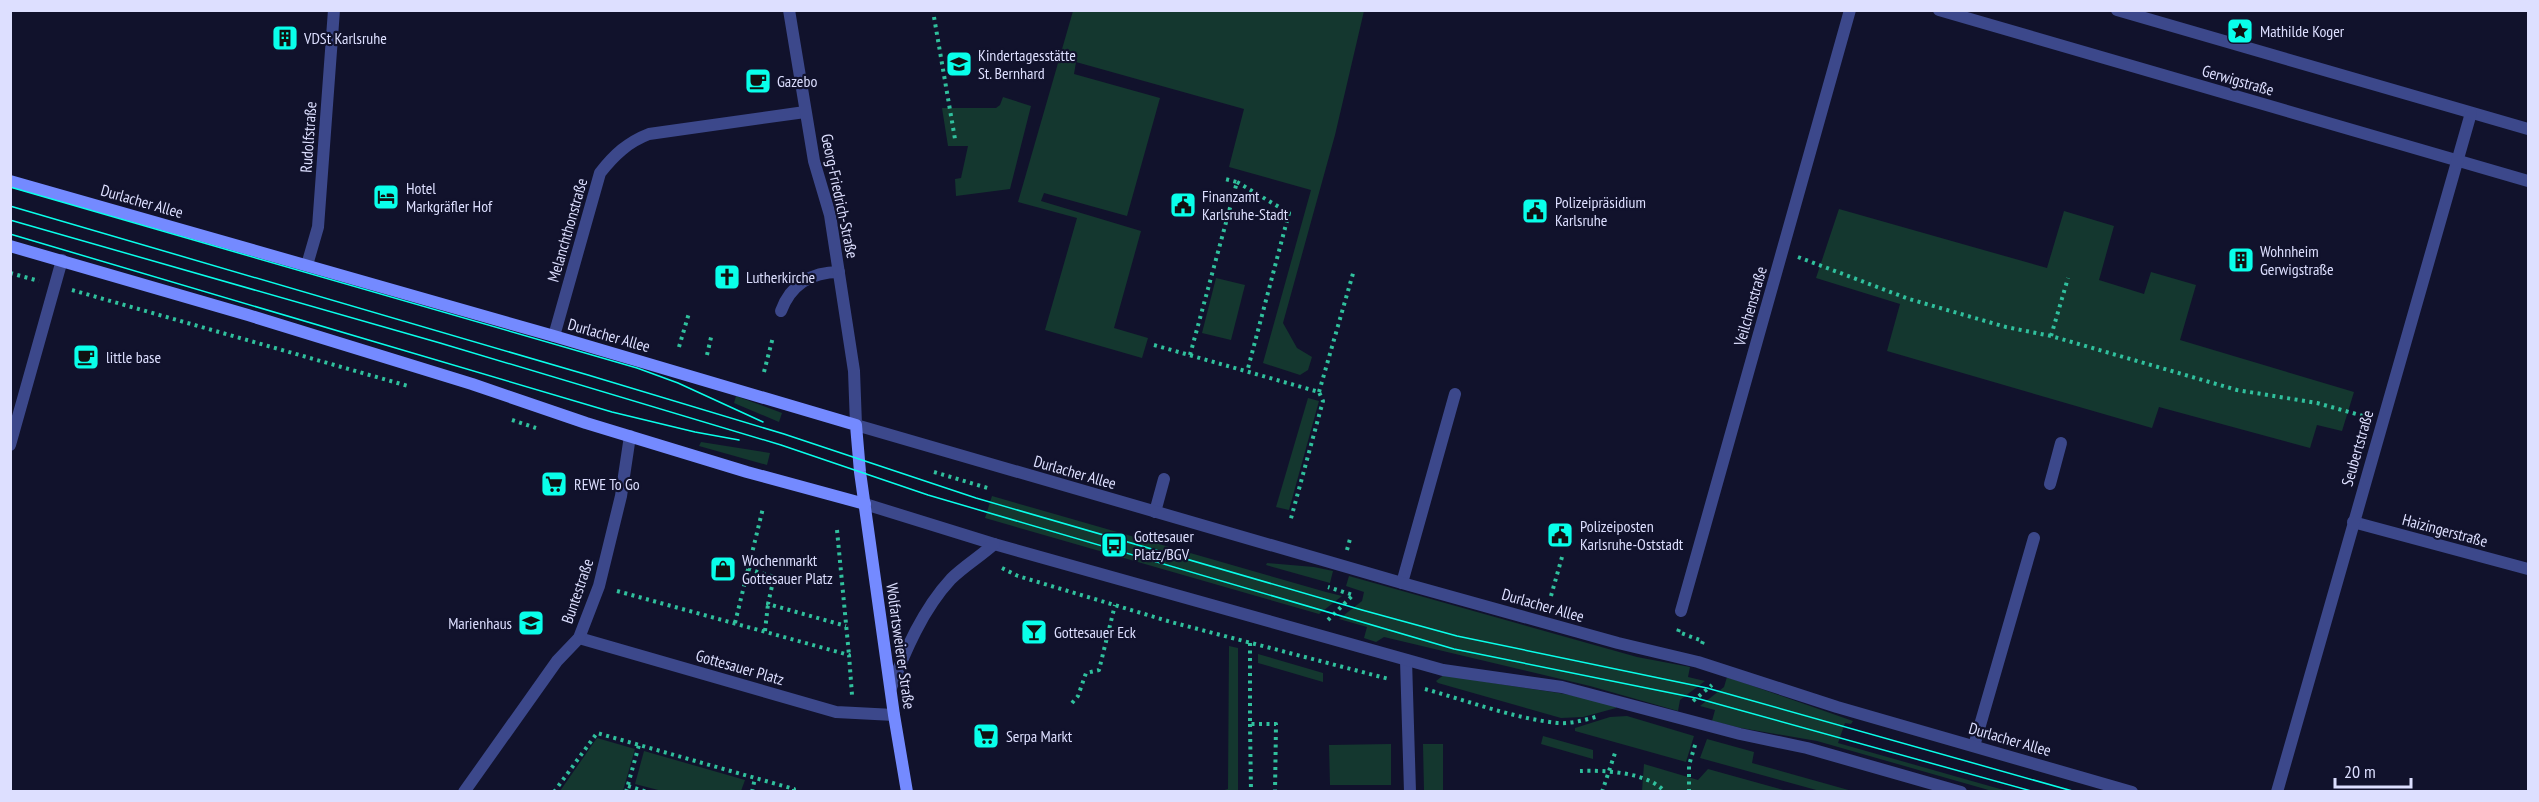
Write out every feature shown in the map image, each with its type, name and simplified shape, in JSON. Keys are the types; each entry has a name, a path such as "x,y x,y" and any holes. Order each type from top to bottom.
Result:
{"main road":[{"name":"Durlacher Allee","path":"10,181 554,336 856,425"},
{"path":"10,246 472,384 771,479 865,504"},
{"name":"Wolfartsweierer Straße","path":"856,425 894,715 907,792"}],"street":[{"name":"Rudolfstraße","path":"307,266 318,227 334,10"},
{"name":"Georg-Friedrich-Straße","path":"789,10 814,161 830,215 854,371 856,425"},
{"name":"Veilchenstraße","path":"1681,611 1850,10"},
{"name":"Gerwigstraße","path":"1939,10 2529,181"},
{"name":"Gerwigstraße","path":"2116,10 2529,129"},
{"name":"Melanchthonstraße","path":"554,336 600,173 619,152 634,140 649,134 805,112"},
{"name":"Seubertstraße","path":"2277,792 2471,113"},
{"path":"10,445 62,260"},
{"path":"781,311 791,292 802,282 826,272 839,272"},
{"path":"1402,583 1455,394"},
{"name":"Durlacher Allee","path":"856,425 1402,583 1618,643 1698,662 1837,707 2132,792"},
{"name":"Buntestraße","path":"464,792 557,661 579,638 599,586 621,496 630,436"},
{"path":"2050,484 2061,442"},
{"path":"1155,512 1164,479"},
{"path":"865,504 994,544 1406,660 1469,674 1562,687 1701,724 1807,748 1961,792"},
{"name":"Haizingerstraße","path":"2353,522 2529,570"},
{"path":"1974,746 2034,538"},
{"path":"891,688 924,616 939,594 952,578 994,544"},
{"name":"Gottesauer Platz","path":"579,638 836,712 894,715"},
{"path":"1406,660 1410,792"}],"path":[{"path":"934,16 955,139"},
{"path":"1226,179 1289,213 1246,372"},
{"path":"1190,355 1237,183"},
{"path":"1821,266 1909,299 2006,327 2051,336 2237,390 2317,403 2382,421"},
{"path":"1290,522 1323,401 1319,392 1354,270"},
{"path":"10,273 408,387"},
{"path":"2051,336 2068,278"},
{"path":"679,347 689,313"},
{"path":"707,355 712,333"},
{"path":"764,372 773,337"},
{"path":"1154,345 1319,392"},
{"path":"509,419 542,430"},
{"path":"934,472 991,489"},
{"path":"735,623 763,508"},
{"path":"837,530 854,713"},
{"path":"1551,596 1562,557"},
{"path":"748,569 774,577 765,631"},
{"path":"1018,576 1250,643 1531,718 1559,723 1601,716"},
{"path":"599,586 849,655"},
{"path":"1328,587 1353,595 1327,621 1338,623"},
{"path":"768,604 846,626"},
{"path":"1072,704 1078,696 1086,673 1099,670 1115,605"},
{"path":"1681,611 1678,632 1703,641 1698,662"},
{"path":"1250,643 1251,792"},
{"path":"1689,704 1713,683"},
{"path":"1250,724 1276,724 1275,792"},
{"path":"1689,792 1689,765 1701,724"},
{"path":"555,792 597,733 794,789 794,792"},
{"path":"626,792 639,745"},
{"path":"1602,792 1616,750"},
{"path":"1580,771 1610,770 1656,784 1665,792"},
{"path":"752,792 755,778"},
{"path":"628,786 647,792"}],"green space":[{"path":"1073,11 1364,11 1335,135 1283,323 1297,348 1312,357 1308,370 1300,375 1263,363 1311,190 1229,167 1244,109 1076,62 1074,74 1160,98 1127,216 1044,193 1041,201 1141,231 1114,328 1148,338 1142,358 1045,330 1077,218 1018,202"},
{"path":"1003,97 1031,106 1010,189 956,196 955,179 961,178 968,146 948,146 942,108 996,108"},
{"path":"1839,209 2047,268 2064,211 2114,226 2099,280 2144,294 2151,272 2196,285 2180,340 2354,392 2342,431 2317,425 2310,448 2159,407 2152,428 1887,351 1900,304 1816,278"},
{"path":"1216,278 1245,285 1231,340 1202,333"},
{"path":"736,396 782,413 779,422 734,403"},
{"path":"1308,398 1319,401 1289,510 1276,507"},
{"path":"701,442 770,453 767,465 699,446"},
{"path":"992,496 1342,596 1319,614 985,518"},
{"path":"1267,563 1333,571 1330,583 1266,565"},
{"path":"1349,576 1637,657 1690,667 1688,677 1705,681 1680,700 1678,711 1590,686 1384,637 1376,642 1364,638 1367,627 1339,619 1362,601 1364,592 1346,586"},
{"path":"1229,646 1238,648 1238,791 1221,791 1228,789"},
{"path":"1258,654 1323,673 1323,682 1258,663"},
{"path":"1445,674 1617,705 1616,708 1583,717 1561,718 1436,681"},
{"path":"1727,677 1853,721 1851,724 1845,723 1838,743 2007,791 1992,791 1817,741 1712,721 1715,710 1700,706 1724,687"},
{"path":"1627,716 1694,736 1686,762 1575,731 1575,728 1610,717"},
{"path":"1543,736 1593,750 1593,759 1541,744"},
{"path":"597,738 635,749 623,791 560,791"},
{"path":"1707,739 1754,752 1752,763 1852,791 1820,791 1700,758"},
{"path":"1391,744 1391,785 1330,785 1329,745"},
{"path":"1423,744 1443,744 1443,791 1424,791"},
{"path":"644,751 745,780 741,791 662,791 635,784"},
{"path":"1644,764 1698,780 1708,769 1787,791 1642,791"}],"tram line":[{"path":"10,187 637,368 678,383 763,422"},
{"path":"10,206 588,375 784,434 976,498 1362,610 1457,636 1707,688 2076,792"},
{"path":"10,220 440,343 781,445 928,495 1454,649 1696,698 2035,792"},
{"path":"10,234 612,412 739,440"}],"place":[{"name":"Mathilde Koger","path":"2240,31"},
{"name":"VDSt Karlsruhe","path":"285,38"},
{"name":"Kindertagesstätte St. Bernhard","path":"959,64"},
{"name":"Gazebo","path":"758,81"},
{"name":"Hotel Markgräfler Hof","path":"386,197"},
{"name":"Finanzamt Karlsruhe-Stadt","path":"1183,205"},
{"name":"Polizeipräsidium Karlsruhe","path":"1535,211"},
{"name":"Wohnheim Gerwigstraße","path":"2241,260"},
{"name":"Lutherkirche","path":"727,277"},
{"name":"little base","path":"86,357"},
{"name":"REWE To Go","path":"554,484"},
{"name":"Polizeiposten Karlsruhe-Oststadt","path":"1560,535"},
{"name":"Gottesauer Platz/BGV","path":"1114,545"},
{"name":"Wochenmarkt Gottesauer Platz","path":"723,569"},
{"name":"Marienhaus","path":"531,623"},
{"name":"Gottesauer Eck","path":"1034,632"},
{"name":"Serpa Markt","path":"986,736"}]}
